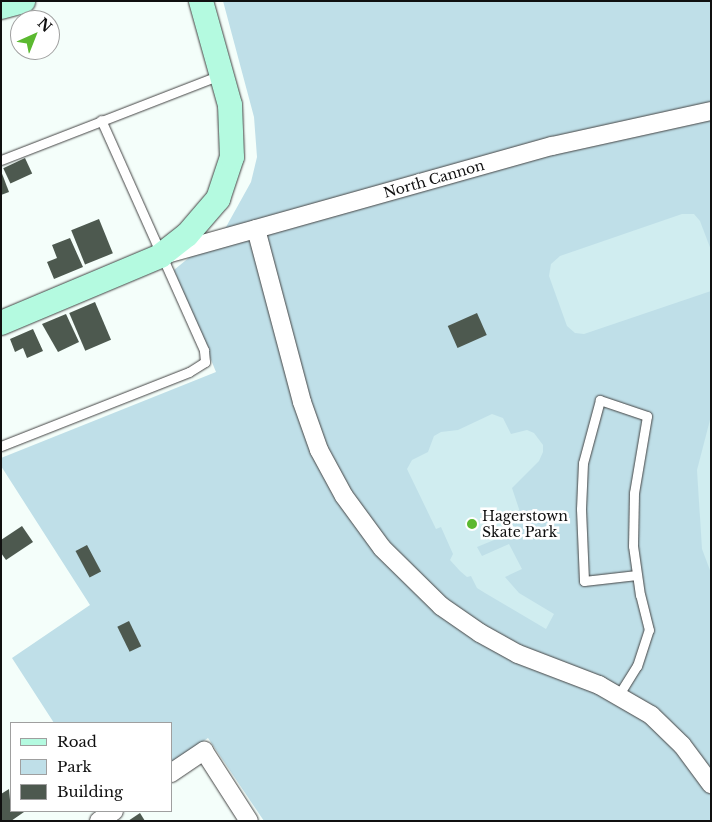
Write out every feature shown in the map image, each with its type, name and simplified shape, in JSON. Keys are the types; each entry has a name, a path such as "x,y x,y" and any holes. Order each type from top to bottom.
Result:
{"street":[{"path":"1,7 23,1"},
{"path":"1,323 160,256 187,235 218,199 232,157 230,105 220,75 201,1"},
{"name":"North Cannon","path":"160,256 552,146 711,111"},
{"path":"256,229 302,402 319,450 362,522 412,580 441,606 480,633 518,654 618,696 667,729 711,784"},
{"path":"172,772 204,751 249,821"}],"lane":[{"path":"1,160 220,75"},
{"path":"1,446 190,372 205,362 204,350 160,256 101,120"},
{"path":"618,696 637,666 649,630 636,575 634,493 647,416 600,400 583,463 581,510 584,581 636,575"}],"green space":[{"path":"223,1 711,1 711,821 264,821 208,738 172,762 172,722 53,722 12,658 90,605 1,466 1,458 216,372 174,270 226,227 251,182 257,157 254,117"}],"shaded area":[{"path":"682,214 694,214 700,221 711,250 711,291 584,334 575,333 567,326 549,276 551,264 560,256"},
{"name":"Hagerstown Skate Park","path":"492,414 503,418 511,434 527,430 534,433 543,445 543,452 539,461 512,488 521,515 508,521 514,532 477,547 482,556 509,544 522,569 505,577 519,593 554,614 546,629 477,588 471,576 467,577 450,560 453,554 441,527 436,529 407,469 412,460 428,452 434,436 441,432 458,430"},
{"path":"711,416 711,573 702,549 697,470"}],"building":[{"path":"25,158 32,173 10,184 3,168"},
{"path":"1,171 9,192 1,195"},
{"path":"99,219 113,253 85,265 71,230"},
{"path":"70,238 83,267 54,279 47,262 57,258 52,245"},
{"path":"95,302 111,340 85,351 69,313"},
{"path":"477,313 487,335 458,348 448,326"},
{"path":"66,314 79,342 58,352 42,324"},
{"path":"33,329 43,351 27,358 23,348 15,352 10,339"},
{"path":"22,526 33,542 6,560 1,553 1,540"},
{"path":"87,545 101,571 90,578 76,551"},
{"path":"129,621 141,646 130,652 117,627"},
{"path":"9,789 10,812 24,812 11,821 1,821 1,794"},
{"path":"140,813 145,821 128,821"}],"place":[{"name":"Hagerstown Skate Park","path":"472,524"}]}
